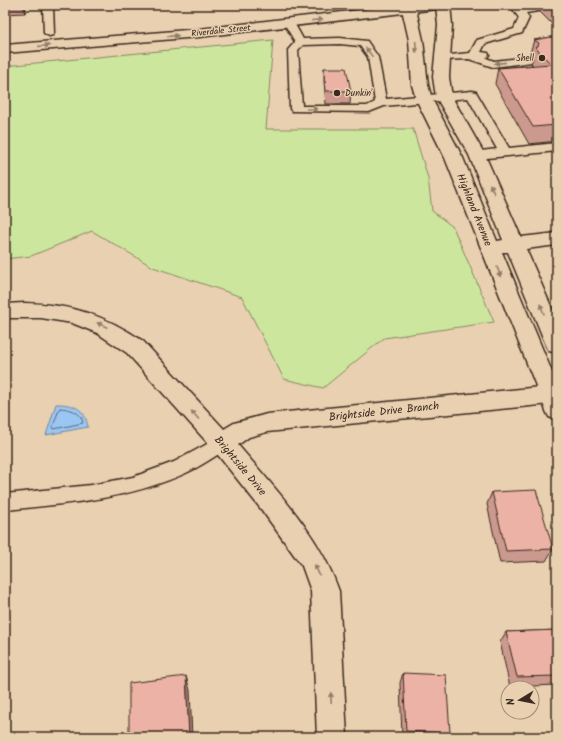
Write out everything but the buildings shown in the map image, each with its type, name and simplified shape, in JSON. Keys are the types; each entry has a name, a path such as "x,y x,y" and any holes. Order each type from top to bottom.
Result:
{"main road":[{"name":"Riverdale Street","path":"5,36 194,21 320,5"},
{"name":"Riverdale Street","path":"5,49 150,38 289,23 409,7 437,5"},
{"path":"443,5 445,25 444,58 441,77 444,96 477,155 557,345"},
{"name":"Highland Avenue","path":"409,7 416,40 420,85 424,99 454,158 554,403"},
{"path":"489,246 516,245 557,240"},
{"name":"Brightside Drive","path":"5,311 32,310 61,312 89,320 111,330 135,347 222,443 270,501 311,557 319,572 325,591 332,737"},
{"name":"Brightside Drive Branch","path":"222,443 242,430 266,423 554,403"}],"lane":[{"path":"48,5 49,33"},
{"path":"473,57 482,42 518,31 524,18 518,8 557,5"},
{"path":"289,23 300,42"},
{"path":"381,103 373,56 363,43 340,41 300,42 293,50 296,109 369,109 381,103 472,94 505,152"},
{"path":"444,58 473,57 493,64 527,55"},
{"path":"477,155 557,147"},
{"path":"5,502 94,492 142,481 174,470 222,443"}],"green space":[{"path":"273,40 266,129 413,129 428,178 432,211 453,227 494,322 384,338 323,388 284,379 242,297 153,267 92,231 31,256 5,259 5,66"}],"water":[{"path":"56,404 78,408 84,415 88,427 46,435"}],"place":[{"name":"Shell","path":"542,58"},
{"name":"Dunkin'","path":"337,93"}]}
